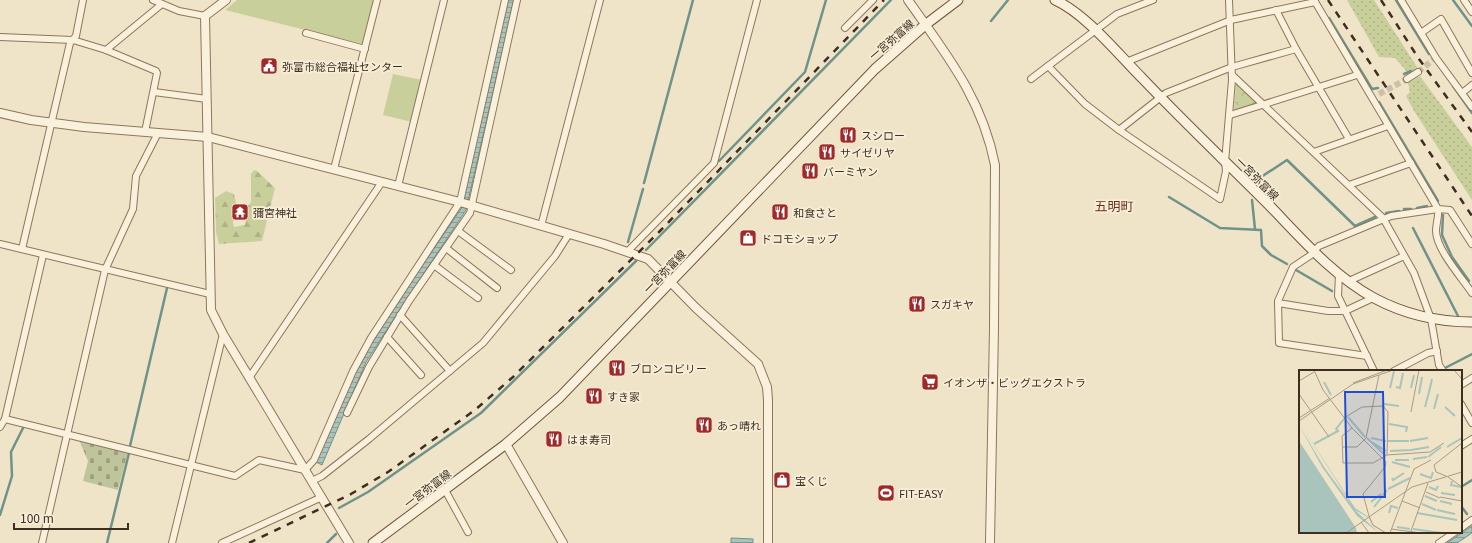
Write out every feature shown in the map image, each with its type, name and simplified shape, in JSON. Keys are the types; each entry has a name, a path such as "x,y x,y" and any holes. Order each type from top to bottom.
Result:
{"main road":[{"name":"一宮弥富線","path":"373,543 506,444 560,397 874,69 925,25 958,0"},
{"name":"一宮弥富線","path":"1055,0 1062,3 1095,30 1160,98 1339,274 1373,298 1400,309 1431,319 1472,322"}],"street":[{"path":"22,249 70,43 76,36 83,0"},
{"path":"153,0 166,3 179,11 205,16 226,0"},
{"path":"334,169 377,0"},
{"path":"398,186 444,0"},
{"path":"341,402 349,408 368,367 400,315 470,213 466,204 505,0"},
{"path":"305,470 314,460 341,402 353,371 371,338 466,204 517,0"},
{"path":"541,226 600,0"},
{"path":"627,252 714,163 757,0"},
{"path":"845,28 872,0"},
{"path":"908,0 963,79 982,120 991,145 995,165 990,543"},
{"path":"1031,79 1117,14 1153,0"},
{"path":"1048,66 1085,104 1119,130 1220,199 1226,172 1225,162 1230,115 1232,75 1229,0"},
{"path":"1401,0 1435,59 1472,107"},
{"path":"1464,0 1472,12"},
{"path":"1126,62 1230,20 1314,1 1438,209 1439,216 1436,231 1438,242 1472,292"},
{"path":"106,50 166,3"},
{"path":"1276,10 1296,49 1348,139"},
{"path":"205,16 210,294 214,319 349,543"},
{"path":"1421,33 1441,19 1472,73"},
{"path":"306,33 365,49"},
{"path":"0,38 73,40 106,50 156,71 154,92 145,132"},
{"path":"1119,130 1166,92 1232,67 1296,49"},
{"path":"1407,79 1418,72"},
{"path":"1232,75 1383,218 1414,273 1431,319 1439,365 1442,370"},
{"path":"1230,115 1357,75"},
{"path":"1462,93 1472,85"},
{"path":"154,92 207,99"},
{"path":"1372,98 1378,94"},
{"path":"0,112 52,123 208,137 466,204 648,259 696,308 758,364 767,387 768,543"},
{"path":"1314,152 1388,126"},
{"path":"42,543 105,270 132,209 136,176 158,133"},
{"path":"1349,185 1411,163"},
{"path":"249,378 382,182"},
{"path":"1367,356 1279,342 1278,303 1293,267 1312,255 1314,250 1320,246 1383,218 1438,209 1450,210 1472,244"},
{"path":"458,231 511,270"},
{"path":"312,481 322,476 369,439 483,343 555,256 569,234"},
{"path":"0,244 210,294"},
{"path":"446,248 498,288"},
{"path":"0,427 5,418 43,255"},
{"path":"1349,281 1404,256"},
{"path":"434,265 478,298"},
{"path":"1339,274 1338,296 1374,370"},
{"path":"1278,303 1328,310 1345,310 1373,298"},
{"path":"400,315 450,371"},
{"path":"172,543 223,334"},
{"path":"387,337 421,375"},
{"path":"1396,370 1428,353 1437,351"},
{"path":"1462,384 1472,378"},
{"path":"1462,406 1472,423"},
{"path":"5,418 235,476 259,460 305,470"},
{"path":"1462,445 1472,439"},
{"path":"506,444 563,543"},
{"path":"445,490 468,532"},
{"path":"222,543 322,497"},
{"path":"1462,527 1472,520"},
{"path":"1439,543 1454,533"}],"green space":[{"path":"237,0 374,0 362,44 225,10"},
{"path":"1347,0 1374,0 1419,70 1408,73 1395,58 1379,57"},
{"path":"393,74 422,80 412,122 383,115"},
{"path":"1420,76 1472,147 1472,200 1414,111 1406,96 1410,92 1408,83"},
{"path":"1236,82 1256,100 1256,104 1237,111 1234,109"},
{"path":"254,170 275,188 262,241 219,244 216,232 215,198 226,191 234,194 237,208 233,222 234,227 245,225 248,206 251,202 251,174"},
{"path":"79,440 128,451 118,490 83,481 88,461"}],"water":[{"path":"508,0 514,0 466,210 366,362 322,465 316,462 359,364 402,295 461,209"},
{"path":"1472,526 1472,533 1457,543 1447,543 1462,533"},
{"path":"731,538 753,539 753,543 731,543"}],"waterway":[{"path":"644,183 693,0"},
{"path":"719,161 805,72 826,0"},
{"path":"646,250 891,0"},
{"path":"991,21 1008,0"},
{"path":"1396,0 1429,54"},
{"path":"1453,0 1472,26"},
{"path":"1329,18 1372,89 1378,88"},
{"path":"1404,74 1411,71"},
{"path":"1453,86 1472,113"},
{"path":"1379,102 1438,201"},
{"path":"1255,181 1287,160 1355,226 1375,217"},
{"path":"628,242 643,189"},
{"path":"1169,197 1220,228 1261,230 1262,246 1271,255 1287,264"},
{"path":"1252,200 1255,229"},
{"path":"1417,208 1427,206"},
{"path":"1404,209 1411,209"},
{"path":"1386,213 1399,211"},
{"path":"1443,215 1442,235 1452,257 1469,281"},
{"path":"1413,228 1458,316"},
{"path":"339,508 368,492 481,413 636,261"},
{"path":"1296,270 1332,291"},
{"path":"130,446 167,288"},
{"path":"1445,368 1472,354"},
{"path":"0,515 12,476 11,452 24,426"},
{"path":"107,543 129,453"},
{"path":"1462,486 1472,480"},
{"path":"1462,507 1467,514"},
{"path":"327,543 336,534"}],"tunnel":[{"path":"1418,72 1433,60"},
{"path":"1379,94 1407,79"}],"railway":[{"path":"249,543 351,494 388,472 475,410 513,377 659,232 884,0"},
{"path":"1328,0 1472,216"},
{"path":"1381,0 1419,59 1472,132"}],"place":[{"name":"弥富市総合福祉センター","path":"269,66"},
{"name":"スシロー","path":"848,135"},
{"name":"サイゼリヤ","path":"827,152"},
{"name":"バーミヤン","path":"810,171"},
{"name":"彌宮神社","path":"240,212"},
{"name":"和食さと","path":"780,212"},
{"name":"ドコモショップ","path":"748,238"},
{"name":"スガキヤ","path":"917,304"},
{"name":"ブロンコビリー","path":"617,368"},
{"name":"イオンザ・ビッグエクストラ","path":"930,382"},
{"name":"すき家","path":"594,396"},
{"name":"あっ晴れ","path":"704,425"},
{"name":"はま寿司","path":"554,439"},
{"name":"宝くじ","path":"782,480"},
{"name":"FIT-EASY","path":"886,493"}],"district":[{"name":"五明町","path":"1114,205"}]}
